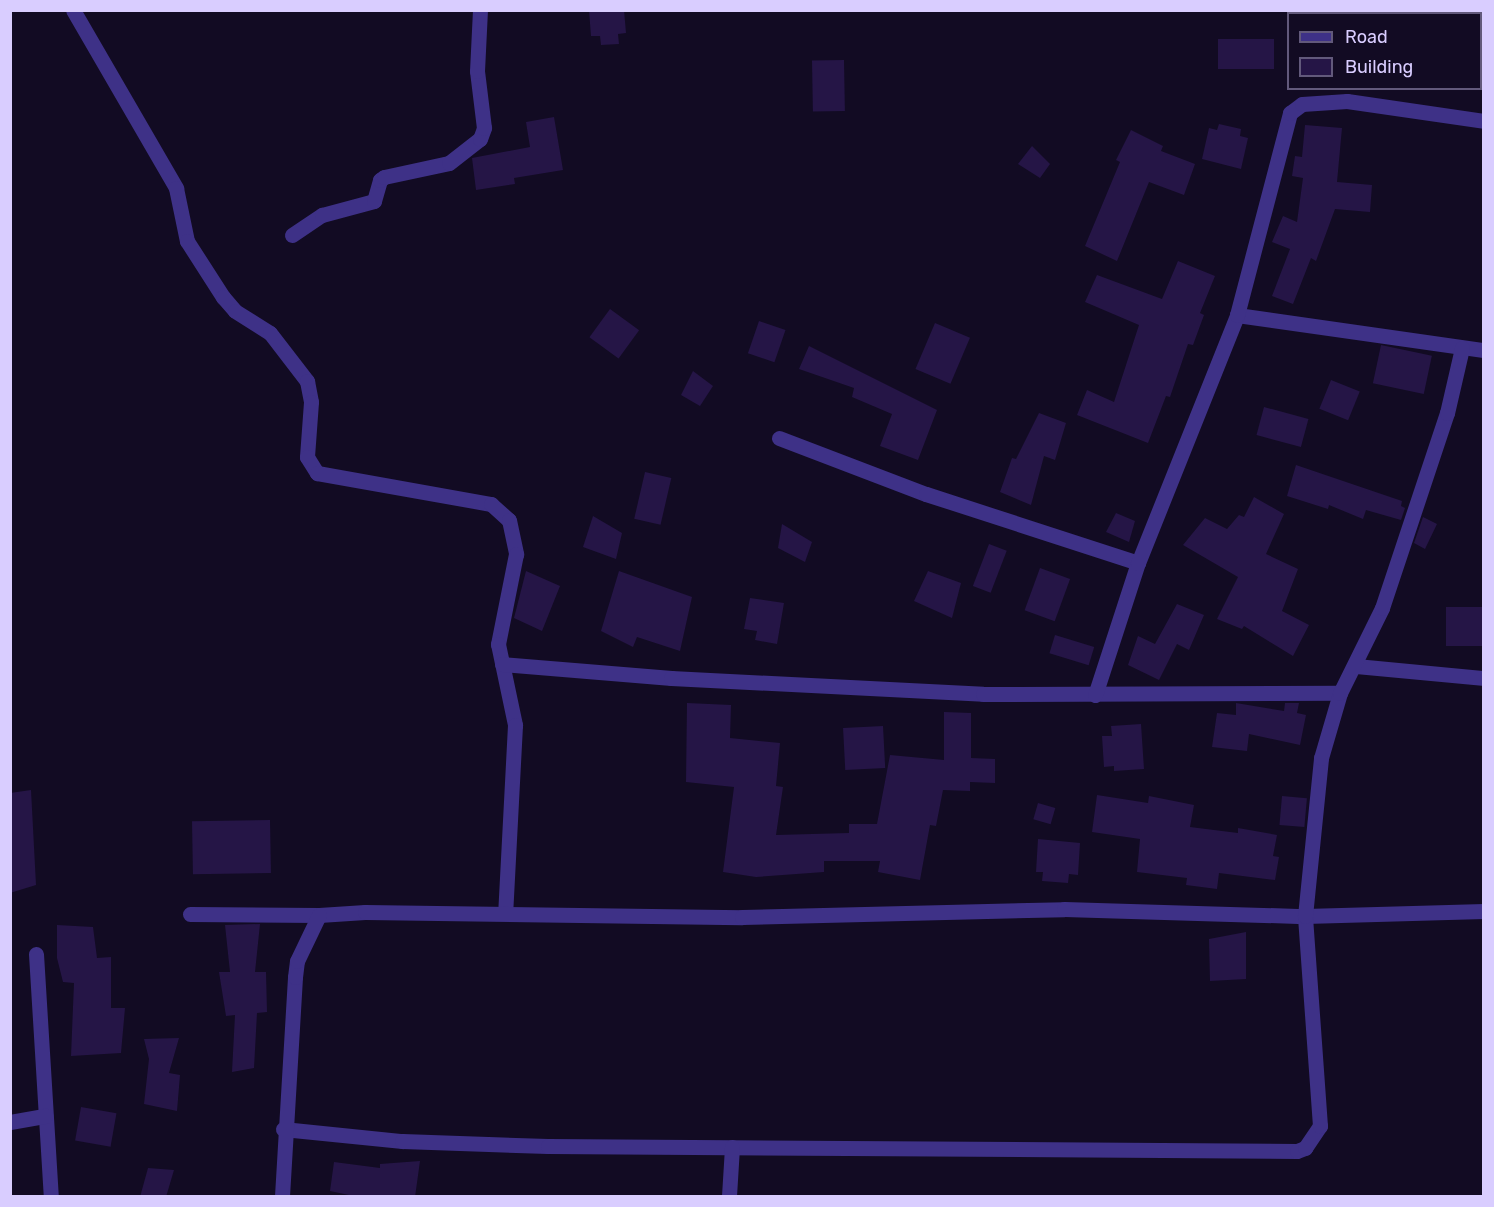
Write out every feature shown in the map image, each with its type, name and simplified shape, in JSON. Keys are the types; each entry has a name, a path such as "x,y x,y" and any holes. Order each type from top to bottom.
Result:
{"street":[{"path":"73,10 176,188 187,241 223,297 236,311 270,333 307,381 311,402 307,457 317,473 491,504 509,520 516,554 499,624 502,664 515,725 505,913"},
{"path":"292,236 322,215 374,201 380,180 384,177 449,164 480,139 484,128 477,71 480,10"},
{"path":"1095,695 1138,563 1237,315 1290,113 1302,105 1348,95 1484,122"},
{"path":"1237,315 1484,350"},
{"path":"283,1129 402,1141 732,1147 1297,1151 1312,1141 1320,1126 1305,916 1322,758 1340,693 1356,666 1382,608 1447,413 1462,348"},
{"path":"779,438 926,494 1138,563"},
{"path":"502,664 671,678 983,694 1340,693"},
{"path":"1356,666 1484,678"},
{"path":"190,914 319,915 365,912 742,917 1064,909 1305,916 1484,911"},
{"path":"282,1197 283,1129 297,961 319,915"},
{"path":"36,954 51,1197"},
{"path":"10,1122 45,1116"},
{"path":"729,1197 732,1147"}],"building":[{"path":"589,10 624,10 626,33 618,34 619,44 601,45 600,36 591,36"},
{"path":"1218,39 1274,39 1274,69 1218,69"},
{"path":"844,60 845,111 813,112 812,61"},
{"path":"554,117 563,170 514,178 515,184 476,190 472,158 530,147 526,122"},
{"path":"1219,124 1241,129 1240,136 1248,138 1241,169 1202,159 1209,128 1217,130"},
{"path":"1305,125 1342,128 1337,182 1372,185 1370,212 1335,209 1316,261 1311,258 1293,304 1272,296 1290,249 1272,242 1283,216 1297,222 1303,178 1292,176 1295,156 1302,157"},
{"path":"1131,130 1163,146 1161,151 1195,164 1184,195 1149,182 1117,261 1085,246 1120,162 1116,160"},
{"path":"1032,146 1050,164 1040,178 1018,164"},
{"path":"1178,261 1215,276 1200,313 1204,315 1193,345 1188,344 1170,397 1166,396 1148,443 1077,415 1087,390 1114,402 1139,325 1085,302 1097,275 1162,299"},
{"path":"610,309 639,330 619,358 589,337"},
{"path":"759,321 785,330 774,362 748,353"},
{"path":"935,323 970,338 950,384 915,369"},
{"path":"1381,345 1432,356 1424,394 1373,383"},
{"path":"809,346 937,410 918,460 880,446 892,414 852,397 854,388 799,369"},
{"path":"693,371 713,386 700,406 681,395"},
{"path":"1331,380 1360,392 1348,420 1319,409"},
{"path":"1264,407 1308,419 1301,447 1256,435"},
{"path":"1039,413 1066,423 1055,460 1044,456 1031,505 1000,492 1012,458 1016,459"},
{"path":"1296,465 1402,501 1401,506 1405,508 1401,520 1366,510 1363,519 1329,505 1328,509 1287,496"},
{"path":"645,472 671,478 661,525 634,519"},
{"path":"1254,497 1284,514 1266,554 1298,569 1282,611 1309,625 1293,656 1244,626 1242,629 1217,619 1238,577 1183,545 1205,518 1227,529 1239,515 1244,517"},
{"path":"1116,513 1135,521 1129,542 1106,532"},
{"path":"593,516 622,533 616,559 583,547"},
{"path":"1423,517 1437,524 1425,549 1414,543"},
{"path":"782,524 812,542 805,562 778,548"},
{"path":"989,544 1007,551 991,593 973,586"},
{"path":"1040,568 1070,579 1055,621 1025,610"},
{"path":"526,571 560,586 542,631 514,618"},
{"path":"619,571 692,597 680,651 637,637 633,647 601,631"},
{"path":"928,571 961,583 952,618 914,601"},
{"path":"750,598 784,603 777,644 755,640 757,631 744,629"},
{"path":"1177,604 1204,615 1189,650 1177,644 1159,680 1128,665 1138,636 1155,644"},
{"path":"1446,607 1484,607 1484,646 1446,646"},
{"path":"1055,635 1094,647 1089,665 1049,653"},
{"path":"687,703 731,705 730,738 780,743 776,786 783,787 776,835 849,833 849,824 877,824 890,755 944,760 944,712 971,713 971,758 995,759 995,783 970,782 970,791 943,790 936,826 930,825 920,880 878,872 880,861 824,861 824,872 756,877 723,872 734,787 686,782"},
{"path":"1236,703 1284,711 1285,703 1299,703 1297,713 1306,715 1300,745 1249,734 1247,751 1212,747 1217,713 1236,715"},
{"path":"1141,724 1144,769 1114,771 1114,766 1104,767 1102,736 1112,736 1111,726"},
{"path":"883,726 885,768 845,770 843,728"},
{"path":"31,790 36,885 10,893 10,793"},
{"path":"1097,795 1148,803 1149,796 1194,805 1190,827 1238,833 1238,828 1277,835 1273,856 1279,857 1275,880 1219,873 1217,889 1186,885 1187,878 1137,872 1140,839 1092,832"},
{"path":"1282,796 1307,798 1304,827 1279,825"},
{"path":"1038,803 1055,808 1051,824 1033,819"},
{"path":"270,820 271,873 193,874 192,821"},
{"path":"1038,839 1080,843 1078,875 1069,874 1068,883 1042,881 1043,872 1036,872"},
{"path":"260,924 255,972 266,972 267,1012 257,1013 254,1068 232,1072 235,1015 226,1016 219,972 230,972 225,925"},
{"path":"57,925 93,927 97,958 111,957 111,1008 125,1008 121,1053 71,1056 74,983 63,982 57,958"},
{"path":"1246,932 1246,979 1210,981 1209,939"},
{"path":"179,1038 169,1073 180,1075 177,1111 144,1104 149,1059 144,1039"},
{"path":"81,1107 116,1113 111,1147 75,1140"},
{"path":"420,1161 415,1197 358,1197 330,1191 334,1162 380,1168 380,1164"},
{"path":"148,1168 174,1170 166,1197 140,1197"}]}
